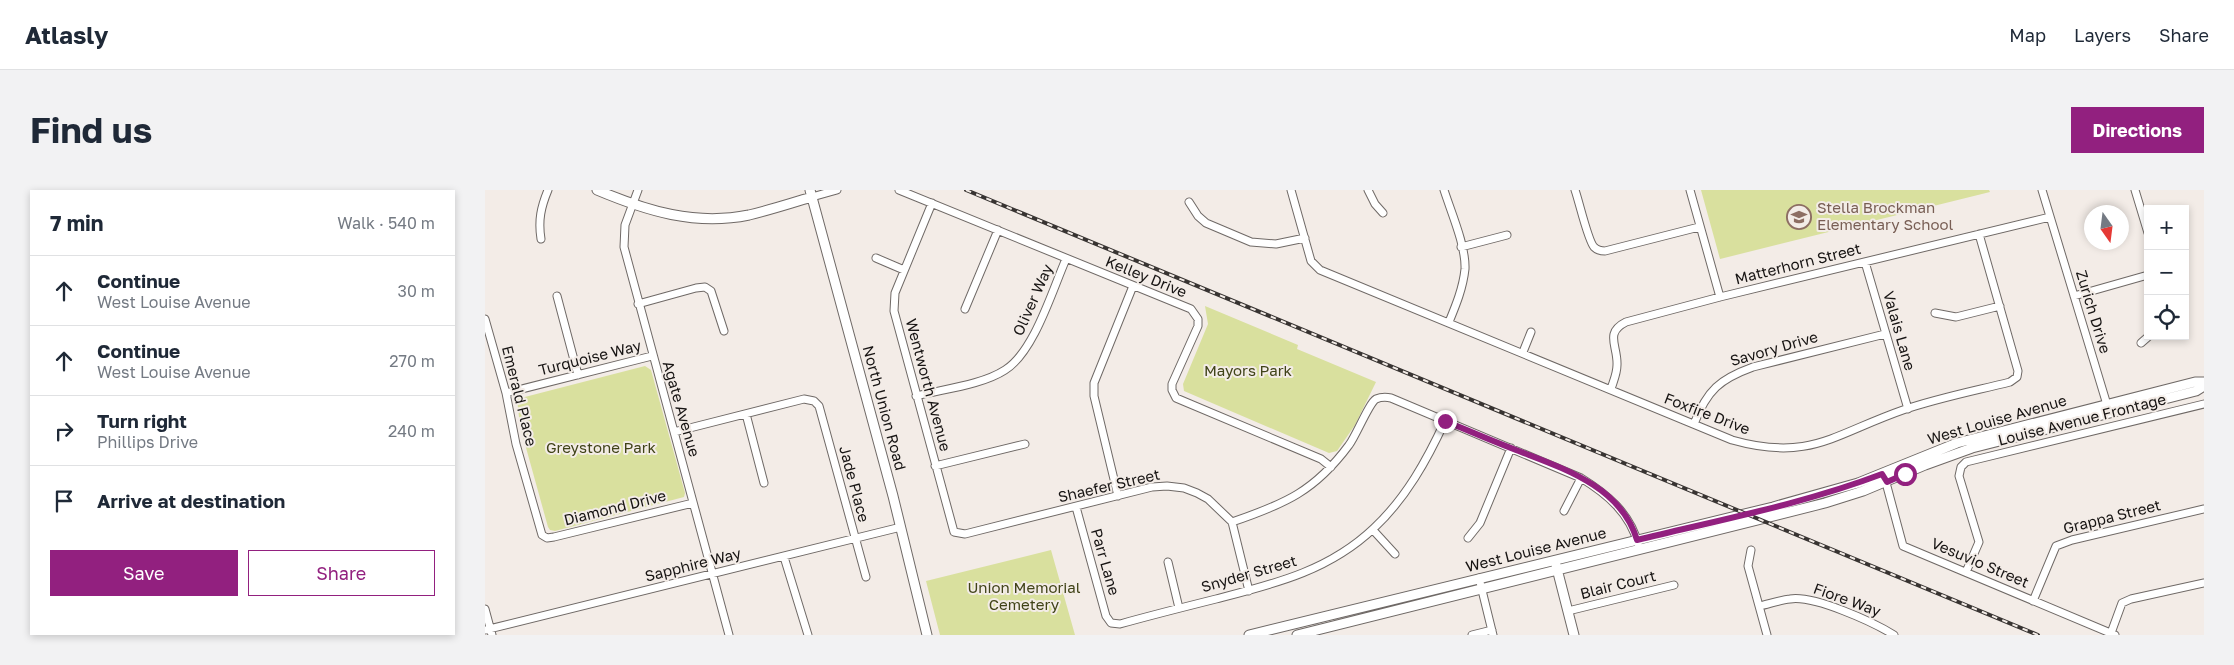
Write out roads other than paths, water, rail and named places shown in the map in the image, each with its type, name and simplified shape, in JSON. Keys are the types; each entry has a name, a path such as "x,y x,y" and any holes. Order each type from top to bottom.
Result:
{"main road":[{"path":"597,190 632,205 680,217 709,219 749,214 811,193"},
{"name":"North Union Road","path":"811,193 901,528 927,635"},
{"name":"West Louise Avenue","path":"1297,635 1825,503 1884,478 1916,458 1957,443 2108,409 2195,382 2204,384"},
{"name":"West Louise Avenue","path":"1249,635 1773,507 1884,478 1964,451 2085,419 2108,409"},
{"path":"1555,559 1574,635"}],"street":[{"path":"541,239 539,218 541,205 549,190"},
{"name":"Agate Avenue","path":"638,190 623,236 626,257 729,635"},
{"path":"811,193 837,190"},
{"name":"Kelley Drive","path":"899,190 1191,309 1198,318 1198,326 1172,384 1172,390 1176,398 1321,459 1331,466"},
{"name":"Foxfire Drive","path":"1291,190 1311,261 1320,270 1523,352 1732,440 1751,445 1776,449 1799,448 1822,443 1908,409 1943,398 2010,382 2017,377 2018,371 2000,306"},
{"path":"1368,190 1383,213"},
{"path":"1444,190 1465,267 1460,293 1449,322"},
{"path":"1575,190 1594,247 1605,251 1699,227"},
{"path":"1690,190 1720,297"},
{"name":"Zurich Drive","path":"2042,190 2108,409"},
{"path":"2135,190 2144,220"},
{"path":"1189,202 1198,216 1206,223 1251,242 1276,244 1305,238"},
{"name":"Wentworth Avenue","path":"932,203 895,292 894,311 951,526 957,533 972,532"},
{"name":"Matterhorn Street","path":"1611,389 1617,365 1613,334 1617,327 1626,322 1720,297 2050,217"},
{"path":"965,309 998,230"},
{"path":"1935,313 1956,317 2000,306 1979,234"},
{"path":"1461,247 1507,235"},
{"path":"876,258 903,270"},
{"name":"Oliver Way","path":"916,396 992,377 1014,364 1029,345 1066,259"},
{"name":"Valais Lane","path":"1865,262 1908,409"},
{"path":"2074,296 2144,276"},
{"path":"1118,496 1094,396 1094,383 1133,286"},
{"path":"638,304 696,288 705,288 711,291 724,332"},
{"path":"557,296 578,374"},
{"name":"Emerald Place","path":"485,319 506,393 516,444 539,531 544,537"},
{"path":"1523,352 1531,332"},
{"name":"Savory Drive","path":"1694,424 1700,407 1714,387 1736,373 1885,334"},
{"path":"2141,343 2144,340"},
{"name":"Turquoise Way","path":"506,393 652,356"},
{"path":"1249,591 1232,522 1287,502 1311,487 1351,443 1369,406 1376,399 1383,397 1391,398 1511,448 1581,478 1605,492 1617,504 1631,524 1640,549"},
{"name":"Jade Place","path":"746,414 804,399 814,401 819,406 865,577"},
{"name":"Louise Avenue Frontage","path":"1966,572 1979,542 1959,476 1961,467 1966,462 2204,404"},
{"path":"673,432 746,414 764,483"},
{"path":"2085,419 2088,432"},
{"name":"Snyder Street","path":"1111,623 1120,624 1249,591 1297,577 1324,564 1373,530 1399,501 1418,475 1445,421"},
{"path":"935,466 1025,444"},
{"path":"1468,538 1480,523 1511,448"},
{"path":"1564,511 1581,478"},
{"name":"Vesuvio Street","path":"1884,478 1903,546 2113,634"},
{"name":"Shaefer Street","path":"972,532 1151,487 1167,486 1184,488 1208,499 1232,522"},
{"name":"Diamond Drive","path":"544,537 554,537 693,503"},
{"name":"Parr Lane","path":"1076,507 1106,616 1111,623"},
{"name":"Grappa Street","path":"2033,601 2056,546 2072,540 2204,509"},
{"name":"Sapphire Way","path":"489,631 901,528"},
{"path":"1373,530 1395,554"},
{"path":"1751,550 1748,566 1767,635"},
{"path":"784,557 808,635"},
{"path":"1167,562 1179,608"},
{"path":"1472,635 1493,632 1479,578"},
{"path":"2113,634 2122,603 2131,599 2204,583"},
{"name":"Blair Court","path":"1568,611 1673,585"},
{"name":"Fiore Way","path":"1760,606 1791,598 1811,600 1879,625 1894,635"},
{"path":"485,609 489,631"}],"railway":[{"path":"966,190 2038,635"}],"place":[{"name":"Stella Brockman Elementary School","path":"1799,217"}],"park label":[{"name":"Mayors Park","path":"1248,371"},
{"name":"Greystone Park","path":"601,448"},
{"name":"Union Memorial Cemetery","path":"1024,596"}]}
